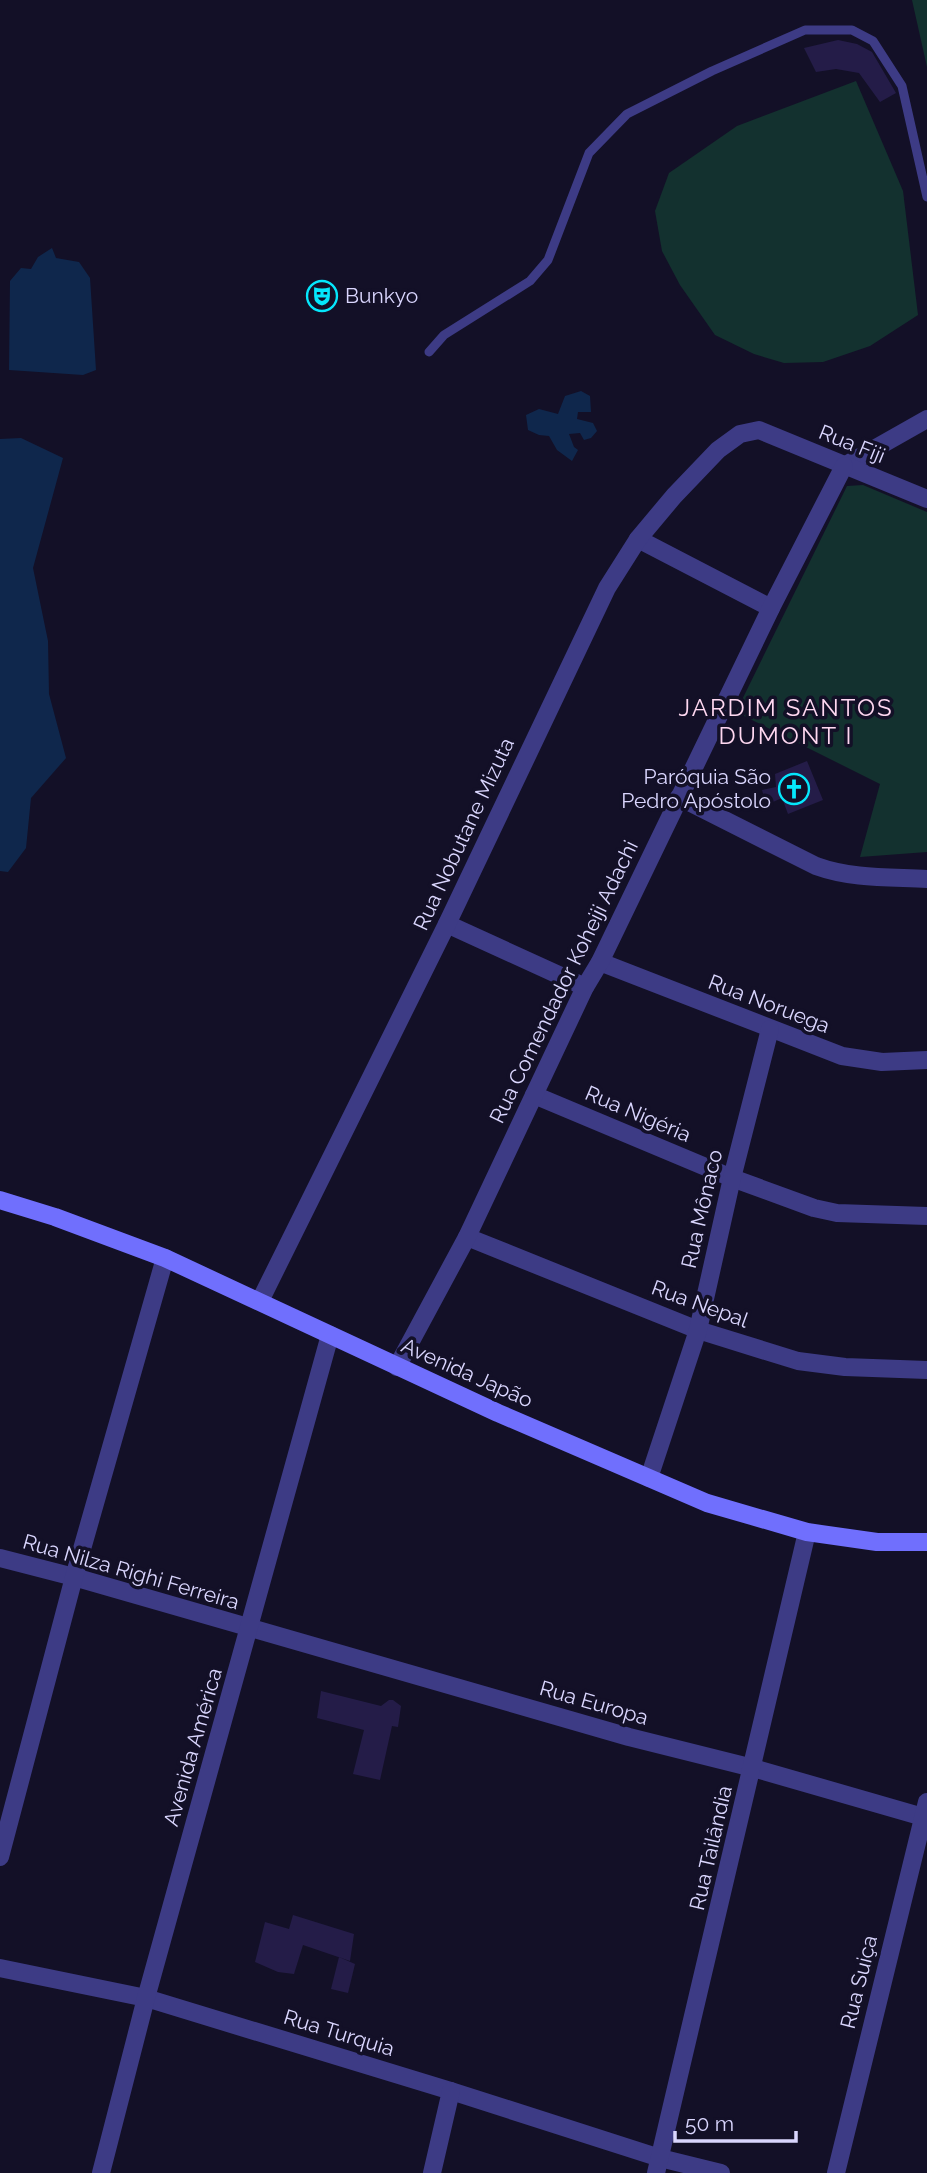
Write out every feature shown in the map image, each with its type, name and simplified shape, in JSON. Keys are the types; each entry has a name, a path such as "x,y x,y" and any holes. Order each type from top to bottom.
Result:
{"main road":[{"name":"Avenida Japão","path":"0,1200 55,1217 164,1258 397,1367 649,1478 735,1512 807,1532 877,1542 927,1542"}],"street":[{"path":"844,466 927,419"},
{"name":"Rua Fiji","path":"760,430 927,499"},
{"name":"Rua Nobutane Mizuta","path":"260,1301 447,924 582,637 619,566 674,496 718,450 740,433 760,430"},
{"name":"Rua Comendador Koheiji Adachi","path":"397,1367 467,1237 585,988 771,608 844,466"},
{"path":"638,539 771,608"},
{"path":"679,797 835,873 927,878"},
{"path":"447,924 585,988"},
{"name":"Rua Noruega","path":"600,962 842,1056 882,1062 927,1060"},
{"name":"Rua Mônaco","path":"649,1478 698,1329 732,1178 770,1029"},
{"name":"Rua Nigéria","path":"534,1095 732,1178 814,1208 836,1213 927,1216"},
{"name":"Rua Nepal","path":"467,1237 698,1329 799,1362 845,1367 927,1370"},
{"path":"0,1857 74,1577 164,1258"},
{"name":"Avenida América","path":"101,2173 146,1998 330,1335"},
{"name":"Rua Tailândia","path":"658,2166 807,1532"},
{"name":"Rua Nilza Righi Ferreira","path":"0,1558 250,1629"},
{"name":"Rua Europa","path":"250,1629 629,1737 926,1812"},
{"name":"Rua Suiça","path":"836,2173 926,1812"},
{"name":"Rua Turquia","path":"0,1968 146,1998 451,2091 658,2166 721,2173"},
{"path":"432,2173 451,2091"}],"lane":[{"path":"429,352 444,335 530,281 548,260 589,153 627,114 712,71 805,30 852,30 873,41 902,86 927,197"}],"green space":[{"path":"912,0 927,0 927,67"},
{"path":"856,81 903,191 918,315 870,346 823,362 784,363 754,354 715,335 680,285 662,251 655,211 669,173 737,126"},
{"path":"863,485 927,512 927,852 860,857 880,784 736,712 847,486"}],"water":[{"path":"52,248 56,258 79,262 90,278 96,370 83,375 9,370 10,281 21,268 31,269 38,257"},
{"path":"581,391 590,396 591,412 578,412 577,419 593,423 597,431 591,438 584,440 580,433 569,434 578,450 572,461 557,450 549,436 528,430 526,415 539,409 558,414 565,396"},
{"path":"21,438 63,458 33,568 48,641 49,694 66,758 31,798 26,848 8,872 0,871 0,439"}],"building":[{"path":"838,40 857,44 872,52 896,93 880,102 859,73 836,69 816,72 804,48"},
{"name":"Paróquia São Pedro Apóstolo","path":"807,761 823,800 788,814 782,798 766,805 762,790 776,787 775,774"},
{"path":"321,1691 381,1706 393,1700 401,1706 398,1727 392,1726 380,1780 353,1774 364,1730 317,1718"},
{"path":"293,1915 354,1934 350,1961 303,1945 294,1974 278,1972 255,1962 265,1922 289,1929"},
{"path":"339,1957 355,1964 348,1993 331,1989"}],"place":[{"name":"Bunkyo","path":"322,296"},
{"name":"Paróquia São Pedro Apóstolo","path":"794,789"}],"district":[{"name":"JARDIM SANTOS DUMONT I","path":"786,722"}]}
